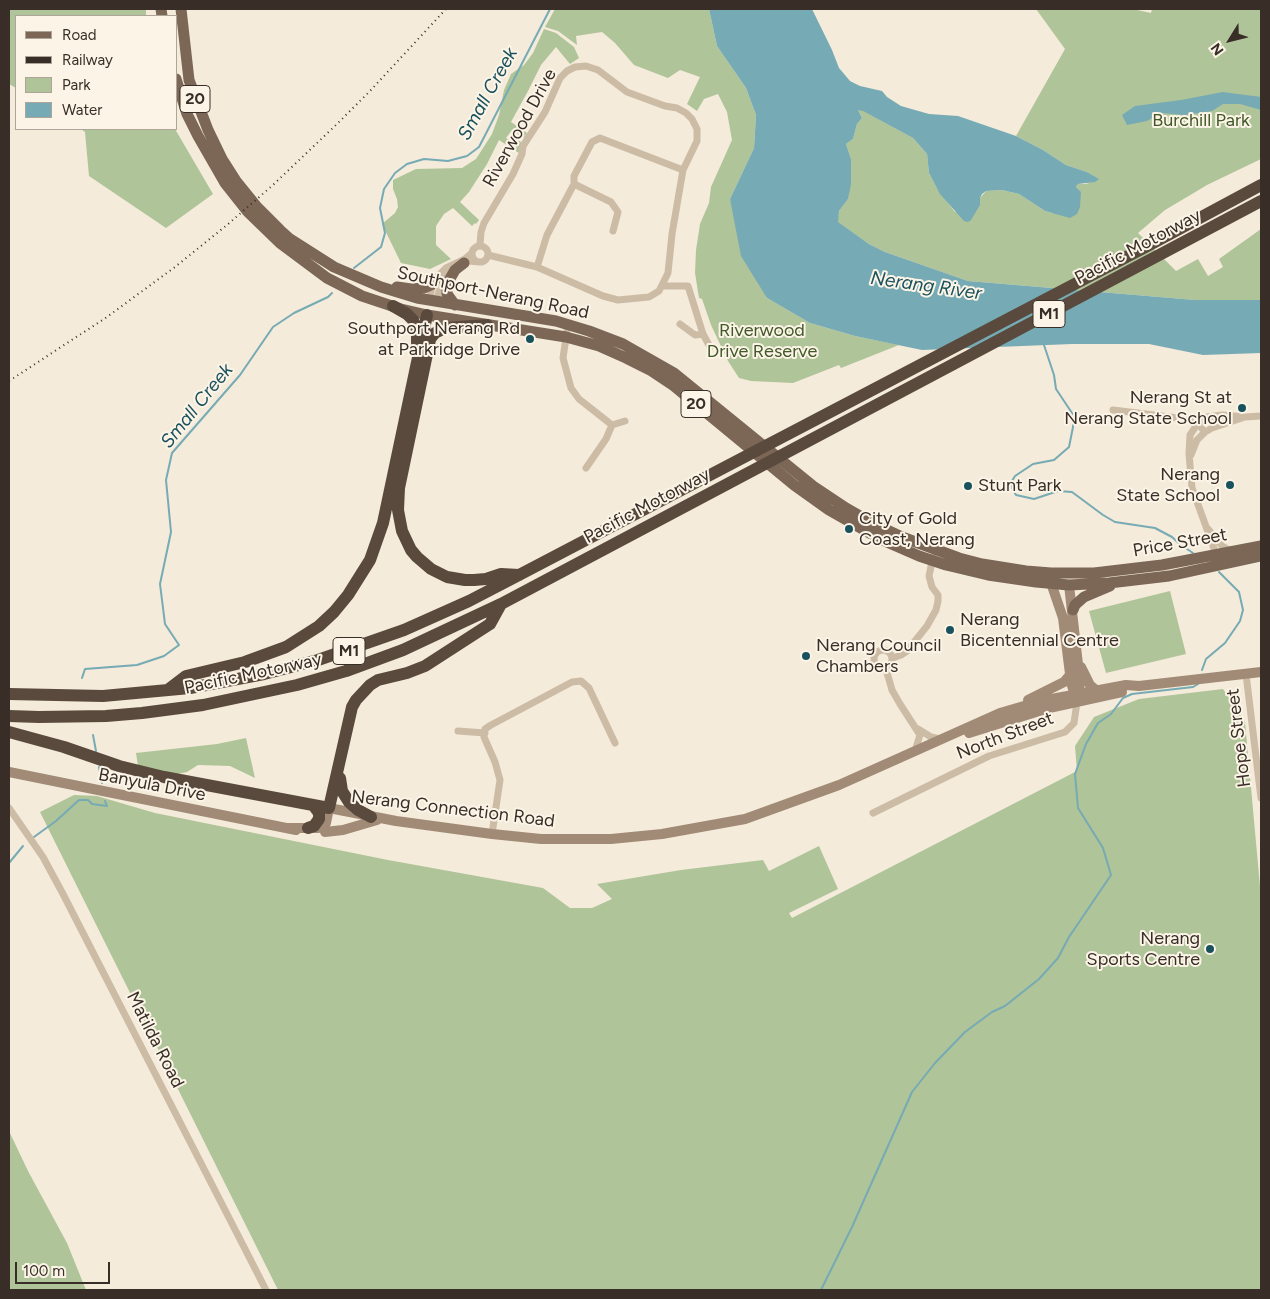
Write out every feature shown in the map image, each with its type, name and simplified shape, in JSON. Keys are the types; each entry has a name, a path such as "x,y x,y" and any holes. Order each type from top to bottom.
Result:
{"highway":[{"name":"Pacific Motorway","path":"9,694 103,696 167,691 264,674 337,655 412,627 520,575 783,436 917,368 1261,185"},
{"name":"Pacific Motorway","path":"9,716 69,717 142,713 203,705 260,694 346,671 422,642 501,604 1261,201"},
{"path":"1216,225 1261,207"},
{"path":"393,306 407,314 414,322 417,335 417,360"},
{"path":"431,316 430,339 399,488 398,510 402,531 411,550 417,557 431,568 447,576 474,580 486,579 501,574 520,575"},
{"path":"167,691 186,676 246,662 286,647 319,626 348,595 370,560 382,524 417,360 431,316"},
{"path":"430,339 435,333 445,328 486,325"},
{"path":"9,732 64,747 119,766 182,781 332,809 352,707 362,692 378,680 407,673 435,660 490,624 501,604"},
{"path":"340,772 342,791 349,802 358,810 372,817"},
{"path":"308,828 314,826 320,817 313,805"}],"main road":[{"name":"Southport-Nerang Road","path":"181,9 189,80 208,130 232,175 257,207 290,239 334,267 391,291 454,305 543,318 568,324 622,344 667,368 711,401 813,486 879,527 934,555"},
{"name":"Southport-Nerang Road","path":"178,85 187,114 205,151 225,183 248,212 280,244 327,278 362,296 431,316 566,337 599,346 650,370 674,386 794,485 829,510 880,539 934,555 1051,578 1105,572"},
{"path":"454,305 448,294 447,284 455,270 464,263"},
{"path":"369,282 414,289 428,286 435,280"},
{"path":"431,316 433,301"},
{"name":"Price Street","path":"1105,572 1162,565 1261,546"},
{"path":"1216,554 1224,560 1257,557"},
{"name":"Price Street","path":"1119,582 1170,576 1257,557"},
{"path":"1051,578 1063,578 1069,585 1119,582"},
{"name":"North Street","path":"1051,578 1063,618 1070,674 1077,696"},
{"path":"1073,610 1075,605 1084,597 1119,582"},
{"name":"North Street","path":"1069,585 1077,656 1077,696"},
{"path":"1077,656 1088,681 1096,690"},
{"name":"Nerang Connection Road","path":"332,809 386,820 492,834 550,839 611,839 662,834 745,819 839,785 945,739 1022,716 1096,690 1126,685 1139,686 1261,672"},
{"path":"1000,713 1064,682 1070,674"},
{"name":"Nerang Connection Road","path":"945,739 1000,713 1041,701 1127,691 1139,686"},
{"name":"Banyula Drive","path":"9,772 314,834 343,830 368,822 386,820"},
{"path":"308,828 318,828 324,824 332,809"},
{"path":"325,832 332,824 332,809"},
{"name":"Banyula Drive","path":"289,828 308,828"}],"street":[{"name":"Riverwood Drive","path":"480,245 483,225 513,174 522,154 523,146 545,112 560,78 567,71 575,67 586,66 598,70 627,92 665,106 677,108 686,113 692,119 697,129 697,141 683,170 672,234 668,273 663,286"},
{"path":"537,267 547,235 574,184 574,176 592,142 600,138 683,170"},
{"path":"574,184 612,202 618,212 613,231"},
{"path":"480,245 486,248 488,255 485,260 479,262 469,261 453,269 443,279 433,301 431,289 435,280 444,270 465,259 472,253 474,247 480,245"},
{"path":"472,253 474,259 479,262"},
{"path":"488,255 537,267 603,296 618,300 649,298 663,286 688,286 703,334 710,347"},
{"path":"568,324 563,358 571,388 579,399 612,425"},
{"path":"680,324 695,336 703,334"},
{"path":"1113,410 1194,420 1205,432"},
{"path":"1216,554 1194,498 1190,467 1190,435 1198,423 1206,417 1261,416"},
{"path":"1190,467 1193,447 1205,432 1246,417"},
{"path":"586,468 606,439 612,425 625,421"},
{"path":"1203,520 1222,546 1234,551"},
{"path":"892,658 902,655 906,651 927,626 936,610 938,595 932,587 929,576 934,555"},
{"path":"880,650 886,650 892,658 892,662 886,669 879,668 874,663 876,653 880,650"},
{"path":"886,669 892,690 918,729 920,737 915,751"},
{"name":"Hope Street","path":"1246,674 1261,798"},
{"path":"492,834 500,780 495,762 484,737 485,729 572,682 581,681 589,688 615,743"},
{"name":"North Street","path":"873,814 988,756 1065,732 1074,723 1077,696"},
{"path":"918,729 931,737 945,739"},
{"path":"458,731 484,733"},
{"name":"Matilda Road","path":"9,808 43,857 63,894 266,1290"}],"green space":[{"path":"9,9 146,9 146,15 15,15 15,87 9,84"},
{"name":"Riverwood Drive Reserve","path":"555,9 709,9 717,46 746,88 756,115 754,148 730,199 767,298 810,323 855,336 899,345 841,368 839,365 793,383 751,381 739,378 728,361 711,325 702,299 699,298 695,273 700,224 709,203 711,187 732,140 727,112 718,94 704,99 697,111 687,104 700,77 680,70 668,78 634,65 615,43 602,32 576,36 577,45 558,31 545,27"},
{"name":"Burchill Park","path":"1036,9 1137,9 1151,13 1152,9 1261,9 1261,159 1207,185 1165,210 1138,233 1176,271 1198,259 1208,276 1223,267 1219,259 1261,229 1261,300 1195,300 968,281 885,252 869,244 837,222 839,211 848,199 851,159 846,144 853,139 857,124 862,118 858,110 860,109 913,138 927,154 929,173 937,188 955,212 980,198 986,191 1002,190 1019,194 1045,211 1052,213 1081,193 1076,187 1078,184 1086,184 1098,179 1087,172 1066,165 1016,136 1065,49"},
{"path":"544,29 556,33 574,47 579,58 570,64 556,47 541,65 511,122 527,133 524,138 512,130 506,138 515,144 518,140 522,143 519,153 499,140 487,164 469,192 460,202 479,220 476,224 472,226 453,208 444,214 436,226 436,245 451,259 430,269 401,263 382,224 395,213 398,207 393,189 393,180 416,169 462,168 476,159 492,134 499,115 504,90 511,74 524,65 533,53"},
{"path":"82,130 176,130 213,194 166,228 89,176 85,132"},
{"path":"1170,591 1186,654 1106,673 1089,611"},
{"path":"1223,689 1245,722 1261,897 1261,1290 278,1290 40,812 74,795 97,796 155,813 388,860 543,888 570,908 592,908 612,899 597,884 681,870 763,860 769,871 819,846 838,889 789,913 792,918 1077,771 1075,746 1094,717 1139,699"},
{"path":"246,738 255,778 230,766 198,765 187,772 172,775 138,766 136,753 217,744"},
{"path":"9,1131 28,1171 67,1243 86,1290 9,1290"}],"water":[{"name":"Nerang River","path":"709,9 812,9 839,68 850,81 860,86 882,91 887,97 901,106 929,114 958,116 1016,136 1066,165 1087,172 1099,179 1095,182 1078,184 1076,187 1081,192 1080,207 1077,214 1070,218 1045,211 1019,194 1002,190 986,191 982,194 980,205 971,220 968,222 964,221 940,194 929,173 927,154 913,138 858,110 862,118 857,124 853,139 846,144 851,159 851,184 848,199 839,211 838,222 869,244 885,252 968,281 1195,300 1261,300 1261,353 1203,355 1149,344 1072,344 922,350 855,336 810,323 767,298 741,256 730,199 754,148 756,115 746,88 717,46"},
{"path":"1223,92 1261,97 1261,110 1240,104 1223,104 1212,111 1185,115 1161,113 1147,121 1127,125 1122,115 1135,106"}],"waterway":[{"name":"Small Creek","path":"354,268 381,247 385,233 380,208 384,189 395,173 407,164 424,159 448,161 467,156 479,147 550,9"},
{"name":"Small Creek","path":"82,678 85,669 137,665 164,656 179,645 165,624 160,584 171,532 166,480 172,453 240,375 273,327 294,313 328,297 332,293"},
{"path":"1044,345 1054,375 1056,389 1074,416 1073,427 1069,447 1054,460 1033,464 1015,476 1012,481 1012,488 1016,495 1034,499 1058,491 1072,492 1115,522 1155,528 1172,537 1193,553"},
{"path":"1202,670 1206,659 1225,643 1240,621 1243,610 1239,592 1219,572"},
{"path":"821,1290 852,1227 912,1092 935,1063 965,1032 992,1012 1005,1006 1039,979 1058,958 1069,937 1111,875 1103,848 1078,808 1075,774 1086,744 1098,723 1111,714 1123,698 1132,694 1193,687 1198,684"},
{"name":"Small Creek","path":"93,735 96,751"},
{"name":"Small Creek","path":"99,767 102,783"},
{"name":"Small Creek","path":"34,837 56,821 79,800 88,800 92,804 107,806 105,801"},
{"name":"Small Creek","path":"9,863 23,846"}],"railway":[{"path":"9,381 107,317 175,267 227,225 273,185 337,124 446,9"}],"place":[{"name":"Southport Nerang Rd at Parkridge Drive","path":"530,339"},
{"name":"Nerang St at Nerang State School","path":"1242,408"},
{"name":"Nerang State School","path":"1230,485"},
{"name":"Stunt Park","path":"968,486"},
{"name":"City of Gold Coast, Nerang","path":"849,529"},
{"name":"Nerang Bicentennial Centre","path":"950,630"},
{"name":"Nerang Council Chambers","path":"806,656"},
{"name":"Nerang Sports Centre","path":"1210,949"}]}
